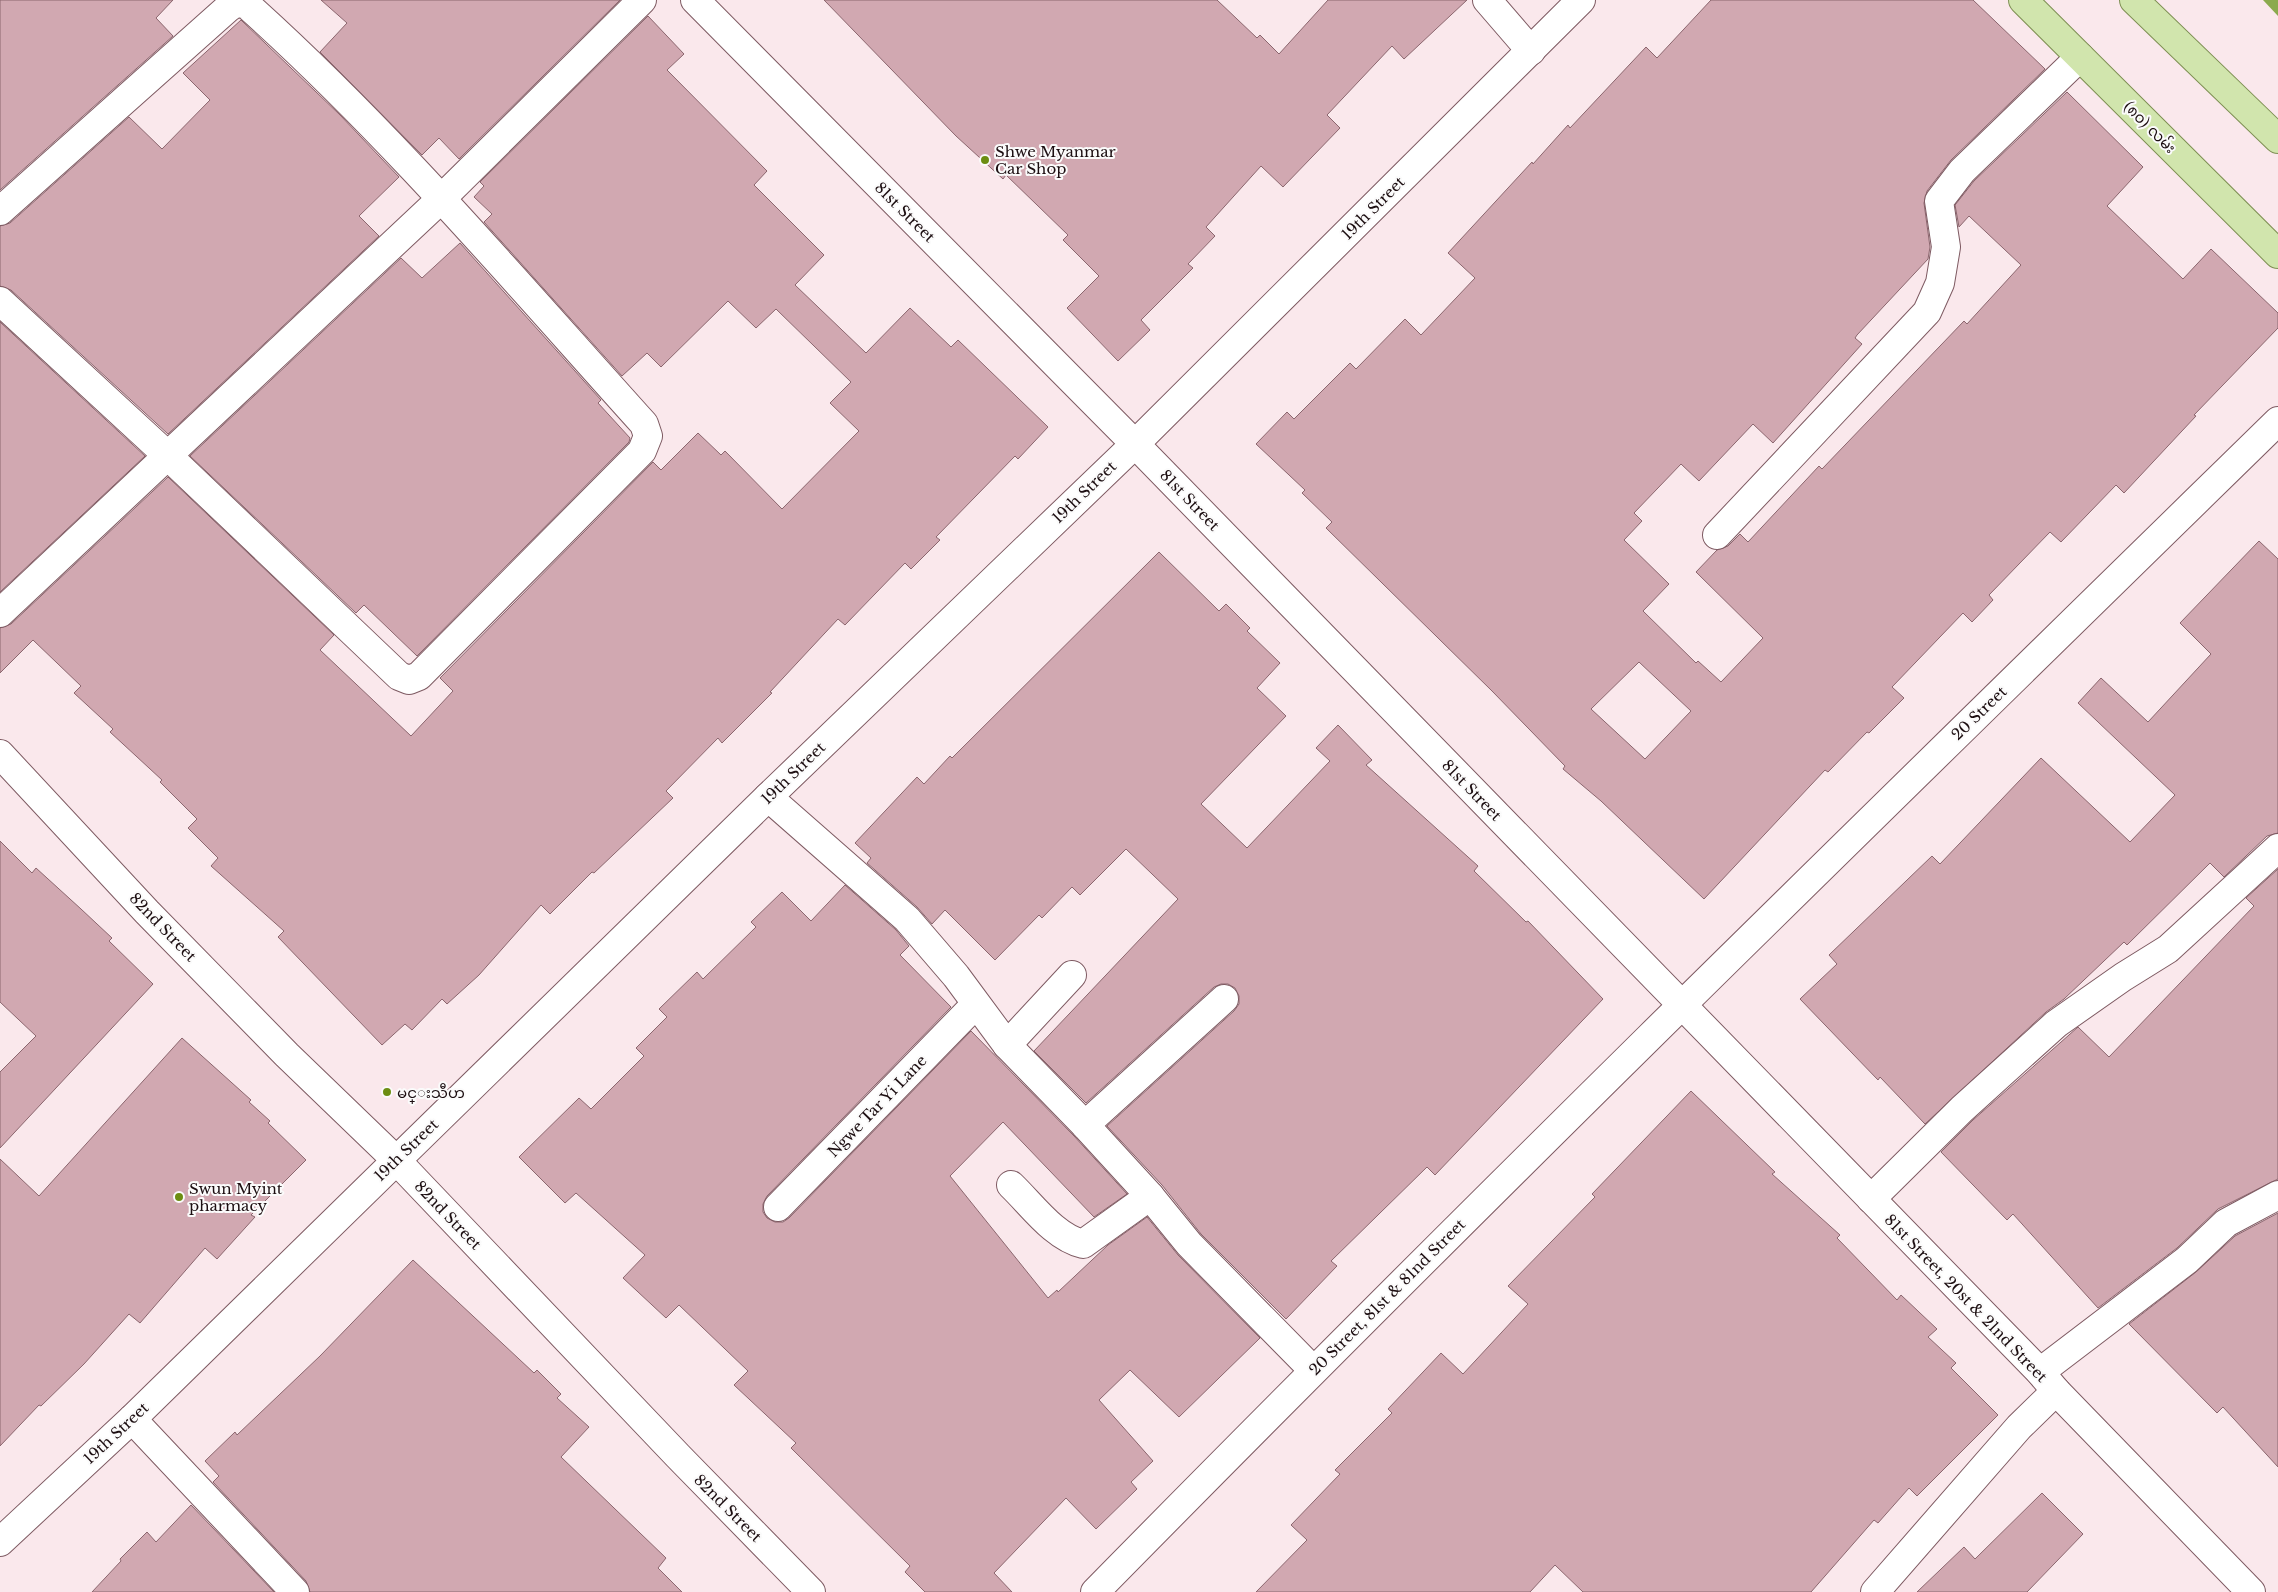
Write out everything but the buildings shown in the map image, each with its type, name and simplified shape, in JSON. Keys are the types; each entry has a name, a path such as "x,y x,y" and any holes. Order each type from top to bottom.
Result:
{"main road":[{"name":"(၈၀) လမ်း","path":"2023,0 2278,254"},
{"path":"2134,0 2278,139"}],"street":[{"path":"0,613 442,198 642,0"},
{"name":"81st Street","path":"695,0 1135,444 1681,1004"},
{"path":"1487,0 1531,51"},
{"name":"19th Street","path":"0,1542 132,1419 768,797 1135,444 1581,0"},
{"path":"0,211 235,3 246,4 332,84 442,198 644,424 648,436 642,451 419,676 409,680 400,676 167,455 0,301"},
{"path":"1717,535 1927,312 1940,283 1946,247 1939,202 1962,170 2080,57"},
{"name":"20 Street","path":"1681,1004 2278,421"},
{"name":"82nd Street","path":"0,754 147,912 273,1041 396,1160 678,1456 811,1592"},
{"path":"768,797 907,920 956,976 1007,1045 1085,1125 1150,1196 1189,1244 1313,1370"},
{"path":"1871,1199 1962,1109 2056,1024 2123,977 2168,949 2278,848"},
{"path":"1007,1045 1072,975"},
{"path":"1085,1125 1224,999"},
{"name":"Ngwe Tar Yi Lane","path":"778,1207 976,1004"},
{"name":"81st Street, 20st & 21nd Street","path":"1681,1004 2251,1592"},
{"name":"20 Street, 81st & 81nd Street","path":"1095,1592 1313,1370 1681,1004"},
{"path":"1011,1184 1071,1242 1083,1244 1150,1196"},
{"path":"1875,1592 2019,1427 2048,1382 2187,1260 2226,1223 2278,1195"},
{"path":"132,1419 295,1592"}],"shaded area":[{"path":"2263,0 2278,0 2278,16"}],"place":[{"name":"Shwe Myanmar Car Shop","path":"985,160"},
{"name":"မင္းသီဟ","path":"387,1092"},
{"name":"Swun Myint pharmacy","path":"179,1197"}]}
